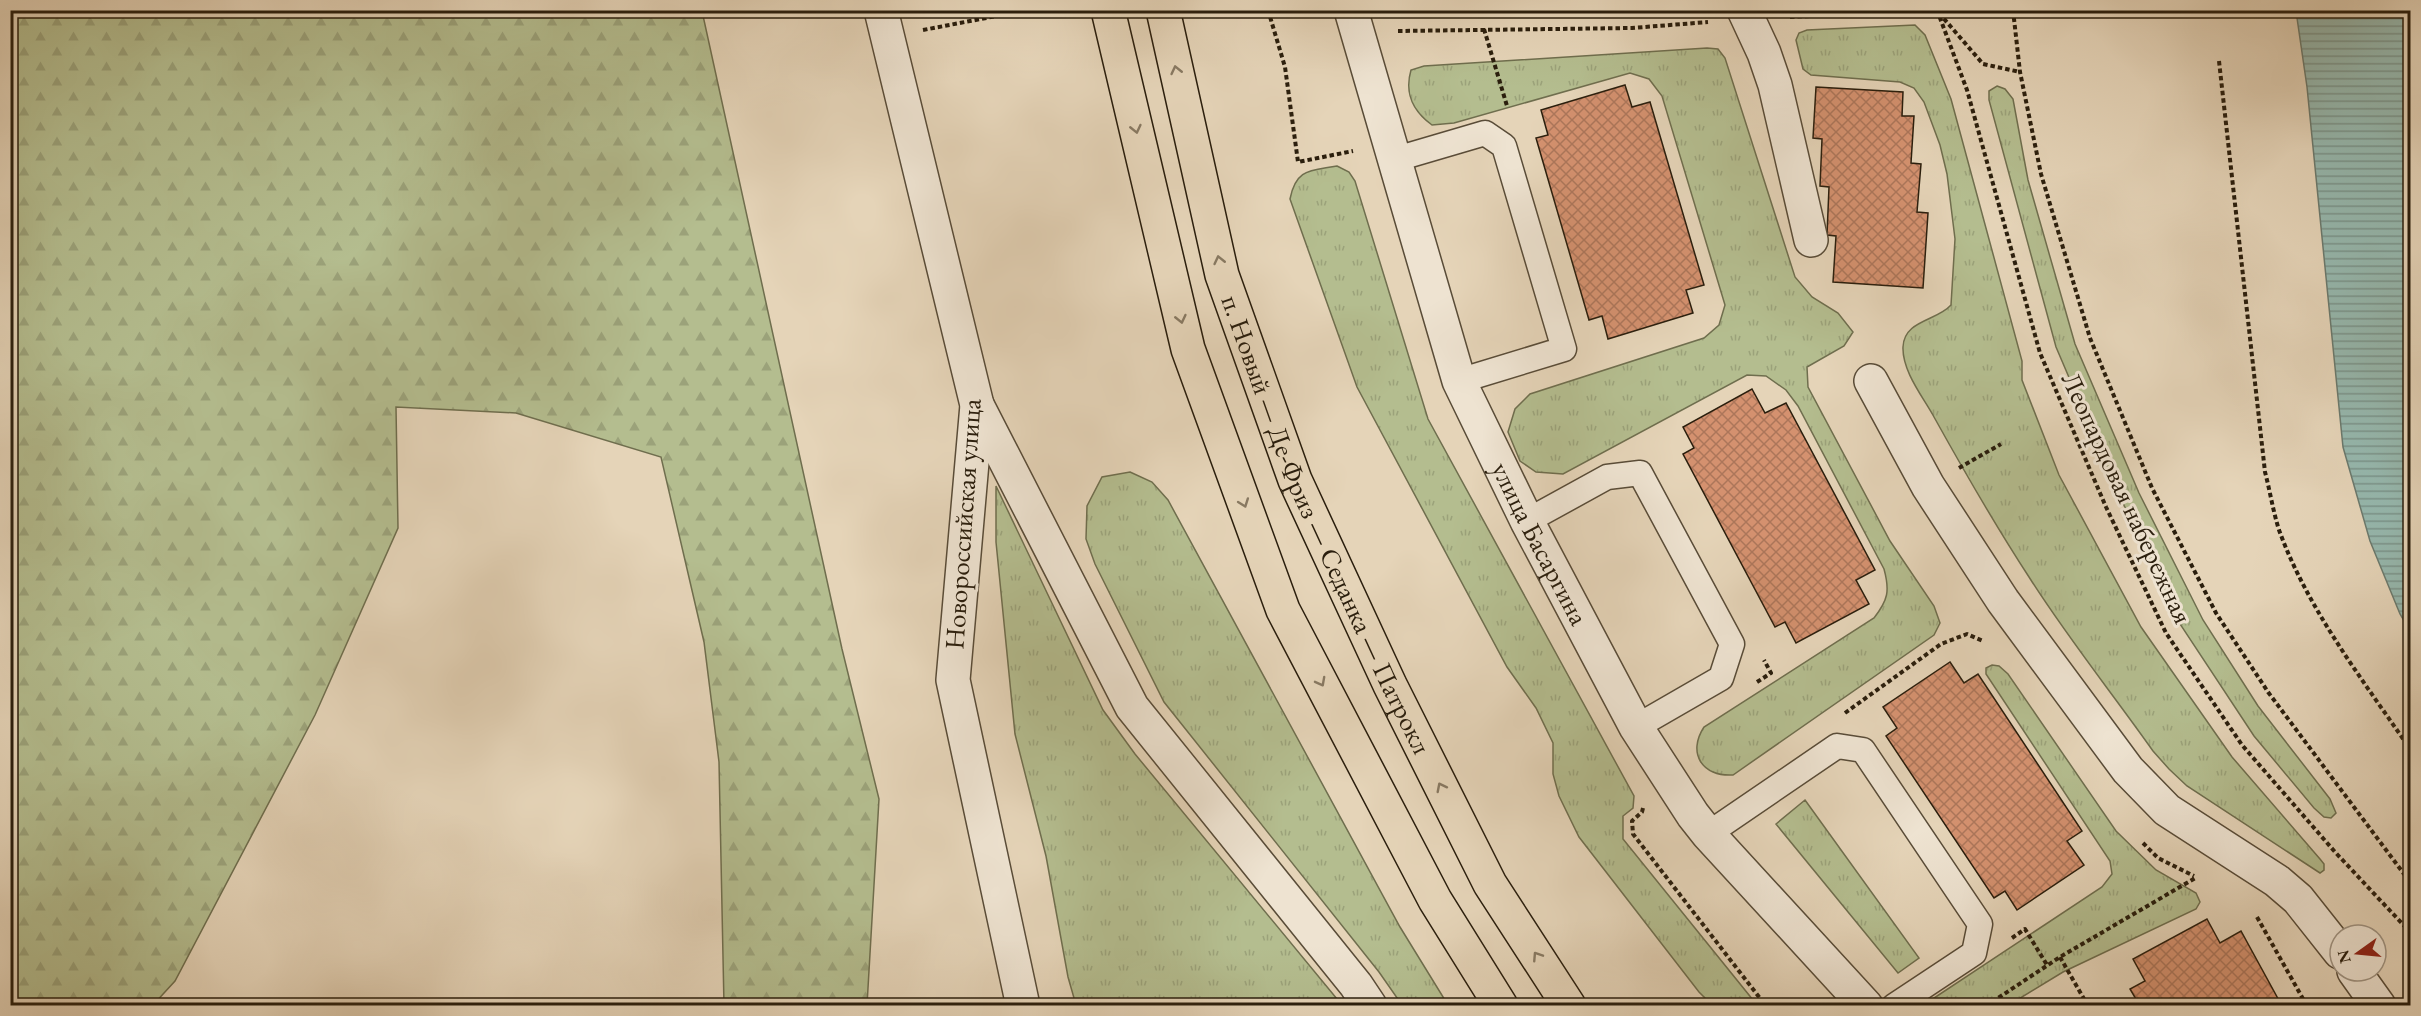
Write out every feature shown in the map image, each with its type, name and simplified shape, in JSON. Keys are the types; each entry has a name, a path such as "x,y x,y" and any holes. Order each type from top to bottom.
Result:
{"highway":[{"name":"п. Новый — Де-Фриз — Седанка — Патрокл","path":"1108,10 1188,349 1283,610 1435,900 1501,1005"},
{"name":"п. Новый — Де-Фриз — Седанка — Патрокл","path":"1163,10 1222,275 1295,480 1390,685 1490,884 1569,1005"}],"street":[{"name":"Новороссийская улица","path":"881,10 977,405 953,681 1023,1005"},
{"path":"1746,15 1764,53 1775,86 1811,240"},
{"name":"улица Басаргина","path":"1354,21 1459,381 1527,521 1636,727 1687,805 1708,834 1866,1005"},
{"path":"1871,381 1928,486 2003,601 2128,770 2167,810 2277,881 2298,899 2328,937"},
{"path":"977,405 1132,707 1370,1005"},
{"path":"2363,983 2379,1005"}],"lane":[{"path":"1393,160 1485,133 1504,146 1564,349 1459,381"},
{"path":"1527,521 1607,477 1640,473 1732,644 1721,678 1636,727"},
{"path":"1708,834 1837,746 1863,750 1980,924 1974,953 1894,1005"}],"path":[{"path":"942,26 1028,10"},
{"path":"1268,10 1285,67 1298,162 1357,150"},
{"path":"1354,21 1632,28 1746,15 1916,10"},
{"path":"1937,10 1983,64 2020,72"},
{"name":"Леопардовая набережная","path":"1937,10 1967,90 2040,353 2106,507 2166,633 2242,745 2335,852 2410,932"},
{"name":"Леопардовая набережная","path":"2013,10 2020,72 2041,174 2090,338 2152,488 2216,613 2268,692 2410,882"},
{"path":"2219,62 2263,461 2280,530 2309,593 2342,650 2410,748"},
{"path":"1928,486 2001,444"},
{"path":"1842,715 1941,644 1967,634 1989,643"},
{"path":"2137,837 2158,858 2207,883"},
{"path":"1986,1005 2060,957 2197,877"},
{"path":"2251,912 2258,918 2307,1005"},
{"path":"2060,957 2088,1005"}],"green space":[{"path":"10,11 702,11 842,649 879,799 867,1005 724,1005 719,762 704,642 661,457 516,413 396,407 398,528 315,715 175,981 153,1005 11,1005"},
{"path":"1915,25 1925,35 1951,99 2022,361 2022,380 2059,475 2141,627 2232,757 2324,864 2324,870 2320,873 2187,786 2153,751 2029,577 1980,498 1909,374 1903,347 1909,331 1951,305 1955,239 1947,174 1940,145 1924,102 1914,88 1900,82 1811,75 1803,69 1796,40 1799,33 1807,30"},
{"path":"1718,49 1725,58 1795,277 1812,297 1838,313 1853,332 1844,346 1807,367 1808,387 1890,541 1934,606 1940,623 1934,635 1733,775 1713,772 1700,762 1697,746 1704,727 1874,618 1886,595 1887,583 1884,569 1798,406 1786,390 1766,376 1747,375 1563,474 1536,472 1520,461 1508,432 1515,409 1530,394 1704,338 1719,325 1725,305 1662,96 1649,79 1630,73 1454,123 1432,125 1415,108 1409,87 1411,70 1424,66"},
{"path":"1997,86 2005,89 2013,99 2028,180 2075,344 2139,493 2203,620 2258,706 2330,799 2336,813 2331,818 2324,817 2314,808 2254,736 2180,624 2121,499 2056,347 1989,100 1989,91"},
{"path":"1337,166 1349,172 1355,181 1428,419 1634,796 1633,808 1623,816 1623,839 1755,1005 1712,1005 1699,992 1579,837 1559,796 1553,774 1553,743 1536,708 1507,667 1357,387 1290,199 1296,181 1301,176 1312,170"},
{"path":"1130,472 1152,482 1168,500 1400,927 1448,1005 1402,1005 1379,972 1164,702 1095,564 1086,539 1087,506 1102,477"},
{"path":"996,486 1103,710 1135,754 1342,1005 1076,1005 1068,977 1046,856 1015,734 996,542"},
{"path":"1992,665 1999,666 2008,674 2116,831 2156,870 2196,893 2200,902 2196,909 2063,972 2009,1005 1930,1005 1931,1000 2102,887 2112,874 2110,861 1986,674 1986,668"},
{"path":"1805,800 1919,958 1898,973 1776,824"}],"water":[{"path":"2296,11 2410,11 2410,631 2400,614 2370,541 2343,447 2307,87"}],"building":[{"path":"1625,85 1632,107 1650,102 1704,285 1686,290 1693,313 1608,339 1602,316 1589,320 1536,138 1548,135 1541,110"},
{"path":"1816,87 1903,92 1902,116 1914,116 1911,163 1921,164 1917,212 1928,213 1923,288 1833,282 1836,236 1827,235 1829,187 1820,186 1822,139 1813,138"},
{"path":"1752,389 1765,413 1786,403 1875,570 1856,580 1869,604 1796,643 1785,622 1775,627 1683,454 1694,448 1683,427"},
{"path":"1950,662 1964,683 1978,674 2082,831 2067,841 2084,865 2017,910 2005,891 1994,898 1886,736 1897,728 1883,707"},
{"path":"2207,919 2220,943 2241,931 2282,1006 2140,1006 2130,989 2145,981 2133,959"}]}
